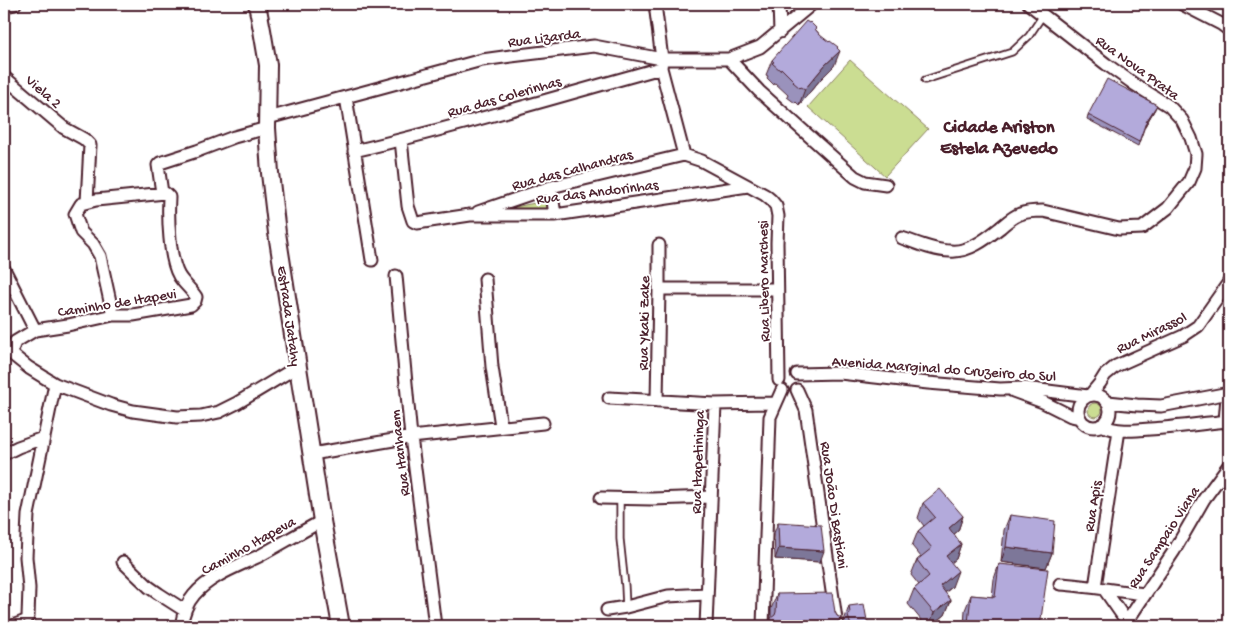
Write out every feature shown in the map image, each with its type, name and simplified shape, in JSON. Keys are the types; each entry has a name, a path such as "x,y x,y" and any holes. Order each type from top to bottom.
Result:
{"street":[{"path":"4,6 15,4"},
{"name":"Estrada Jatahy","path":"256,4 268,65 270,173 275,213 322,521 341,626"},
{"path":"655,4 662,64 684,155"},
{"path":"778,4 780,32"},
{"name":"Rua Lizarda","path":"158,165 268,123 346,97 482,60 594,46 662,64 729,59 760,47 812,4"},
{"name":"Rua Nova Prata","path":"902,238 930,248 951,252 965,250 981,242 1011,218 1020,214 1042,211 1119,229 1142,228 1168,208 1189,182 1195,168 1196,154 1182,120 1169,106 1134,84 1042,16 1029,4"},
{"path":"1182,4 1229,30"},
{"path":"729,59 759,91 855,177 865,182 886,185"},
{"name":"Rua das Colerinhas","path":"354,151 508,112 662,64"},
{"name":"Viela 2","path":"4,77 64,128 84,139 90,145 87,202"},
{"path":"346,97 372,260"},
{"name":"Rua das Andorinhas","path":"401,140 408,206 413,221 417,224 470,215 555,215 748,186"},
{"name":"Rua Libero Marchesi","path":"684,155 702,161 765,195 776,206 778,216 777,289 781,385 770,417 763,626"},
{"name":"Rua das Calhandras","path":"470,215 551,188 684,155"},
{"name":"Caminho de Itapevi","path":"55,384 14,356 12,350 15,342 35,330 113,315 133,315 191,305 196,300 196,297 178,274 174,263 168,220 169,197 166,193 162,193 158,165"},
{"path":"551,188 555,215"},
{"path":"113,315 100,256 93,244 81,232 75,214 80,204 87,202 162,193"},
{"name":"Rua Ykaki Zake","path":"657,401 659,245"},
{"path":"4,269 35,330"},
{"name":"Rua Itanhaem","path":"396,276 411,438 435,626"},
{"path":"485,279 492,367 502,426"},
{"name":"Rua Mirassol","path":"1089,396 1105,375 1116,366 1183,336 1198,326 1229,282"},
{"path":"659,289 777,289"},
{"path":"28,617 29,588 26,535 28,515 55,384 111,405 133,411 190,417 219,412 298,367"},
{"path":"788,371 797,374 800,384 797,390 788,393 781,385 782,374 788,371"},
{"name":"Avenida Marginal do Cruzeiro do Sul","path":"797,374 840,373 928,383 1007,389 1024,388 1089,396"},
{"path":"1100,383 1107,401 1110,407 1109,417 1101,425 1092,426 1083,422 1078,413 1080,403 1089,396 1098,395 1107,401 1161,406 1229,393"},
{"path":"1007,389 1080,418"},
{"name":"Rua João Di Bastiani","path":"797,390 806,410 838,626"},
{"name":"Rua Itapetininga","path":"609,398 715,404 706,626"},
{"path":"715,404 776,403"},
{"path":"1101,425 1119,430 1229,421 1229,403"},
{"path":"312,454 411,438 502,426 543,423"},
{"name":"Rua Apis","path":"1100,588 1119,430"},
{"path":"4,454 43,438"},
{"name":"Rua Sampaio Viana","path":"1126,624 1174,551 1204,499 1229,465"},
{"path":"601,498 711,497"},
{"name":"Caminho Itapeva","path":"181,626 184,610 194,595 205,585 322,521"},
{"path":"122,562 149,587 184,610"},
{"path":"1060,584 1145,594"},
{"path":"1100,588 1126,624"},
{"path":"607,610 668,596 706,594"}],"lane":[{"path":"925,80 1012,52 1028,36 1042,16"},
{"path":"620,499 620,539 626,607"},
{"path":"4,626 28,617"}],"green space":[{"path":"850,60 928,129 885,176 808,107"},
{"path":"550,200 552,210 475,215"},
{"path":"1092,403 1098,403 1102,410 1098,417 1092,417 1088,413 1088,407"}],"building":[{"path":"806,21 810,22 820,35 838,47 840,51 825,65 805,89 800,88 793,82 781,68 780,70 772,63 774,62 772,60"},
{"path":"1107,79 1157,105 1146,122 1139,142 1088,115"},
{"path":"940,489 963,516 949,528 961,544 946,556 958,571 940,586 951,600 934,613 914,589 929,576 917,560 932,548 918,531 935,517 923,503"},
{"path":"1010,515 1055,521 1052,553 1006,547"},
{"path":"778,522 821,525 824,551 779,548"},
{"path":"999,564 1048,569 1040,626 999,626 968,623 971,595 995,597"},
{"path":"832,593 835,612 841,618 835,626 772,626 771,618 776,612 777,594"},
{"path":"864,604 868,626 851,626 848,616 850,613 849,606"}],"district":[{"name":"Cidade Ariston Estela Azevedo","path":"999,136"}]}
